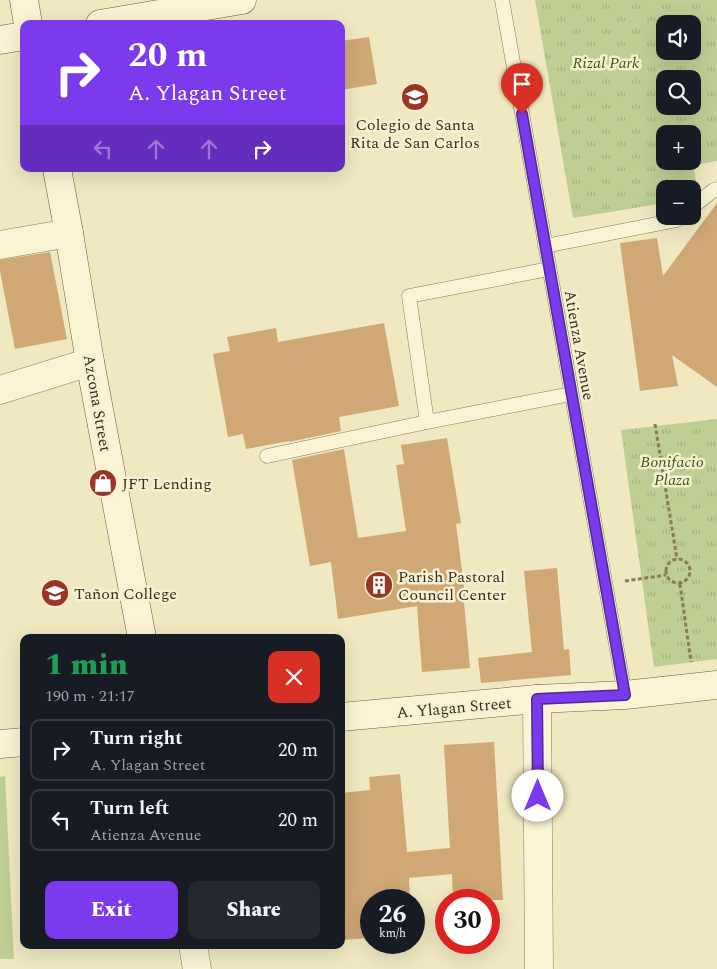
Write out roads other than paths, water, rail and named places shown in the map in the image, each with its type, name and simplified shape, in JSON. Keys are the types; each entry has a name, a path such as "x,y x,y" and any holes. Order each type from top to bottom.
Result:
{"street":[{"path":"24,0 27,20"},
{"path":"124,20 242,0"},
{"path":"0,40 20,37"},
{"name":"Azcona Street","path":"58,172 90,362 141,634"},
{"path":"0,245 69,233"},
{"path":"0,390 90,362"},
{"name":"A. Ylagan Street","path":"345,716 537,699 625,695 706,686"},
{"path":"537,699 539,969"},
{"path":"0,744 20,742"},
{"path":"194,949 197,969"}],"lane":[{"name":"Atienza Avenue","path":"502,0 625,695"},
{"path":"701,200 717,189"},
{"path":"545,246 656,224"},
{"path":"427,422 410,296 549,269"},
{"path":"267,456 571,394"}],"place":[{"name":"Colegio de Santa Rita de San Carlos","path":"415,97"},
{"name":"JFT Lending","path":"103,483"},
{"name":"Parish Pastoral Council Center","path":"379,585"},
{"name":"Tañon College","path":"55,593"}],"park label":[{"name":"Rizal Park","path":"606,62"},
{"name":"Bonifacio Plaza","path":"672,470"}]}
